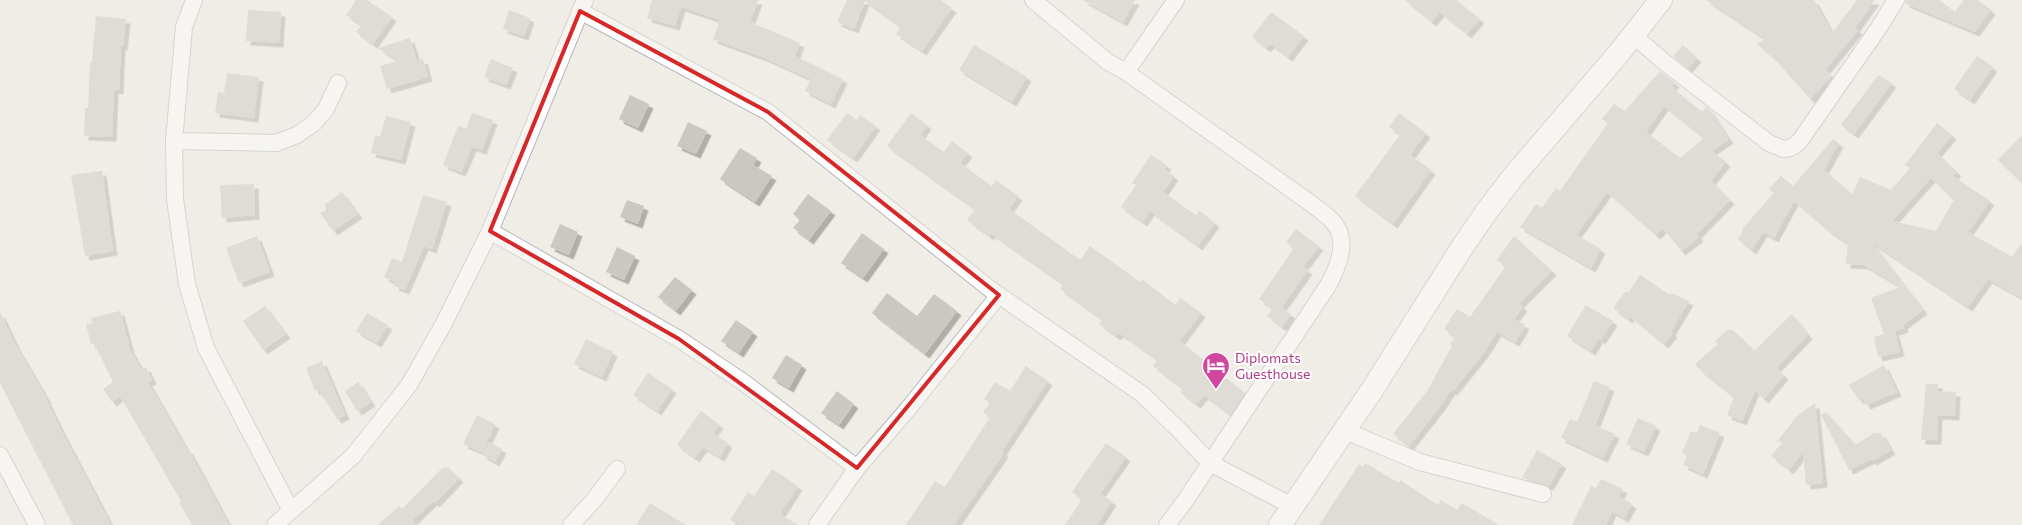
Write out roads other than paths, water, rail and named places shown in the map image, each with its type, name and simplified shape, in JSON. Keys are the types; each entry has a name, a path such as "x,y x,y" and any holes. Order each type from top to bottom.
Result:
{"street":[{"path":"194,0 184,27 174,141 175,199 187,284 206,348 291,511"},
{"path":"1033,0 1108,62 1126,72 1309,202 1335,223 1341,240 1340,262 1329,284 1185,501 1167,525"},
{"path":"1126,72 1176,0"},
{"path":"1280,525 1372,390 1462,246 1513,177 1661,0"},
{"path":"1633,35 1738,121 1769,143 1783,150 1799,142 1896,0"},
{"path":"275,525 353,456 409,385 444,325 490,232 583,5 768,112 999,295 1142,394 1210,463 1292,506"},
{"path":"174,141 276,143 296,136 314,123 326,109 338,83"},
{"path":"490,232 679,339 743,382 856,468"},
{"path":"817,525 856,468 908,409 999,295"},
{"path":"1343,430 1420,462 1542,494"},
{"path":"0,455 37,525"},
{"path":"571,525 594,500 617,469"}],"place":[{"name":"Diplomats Guesthouse","path":"1216,390"}]}
